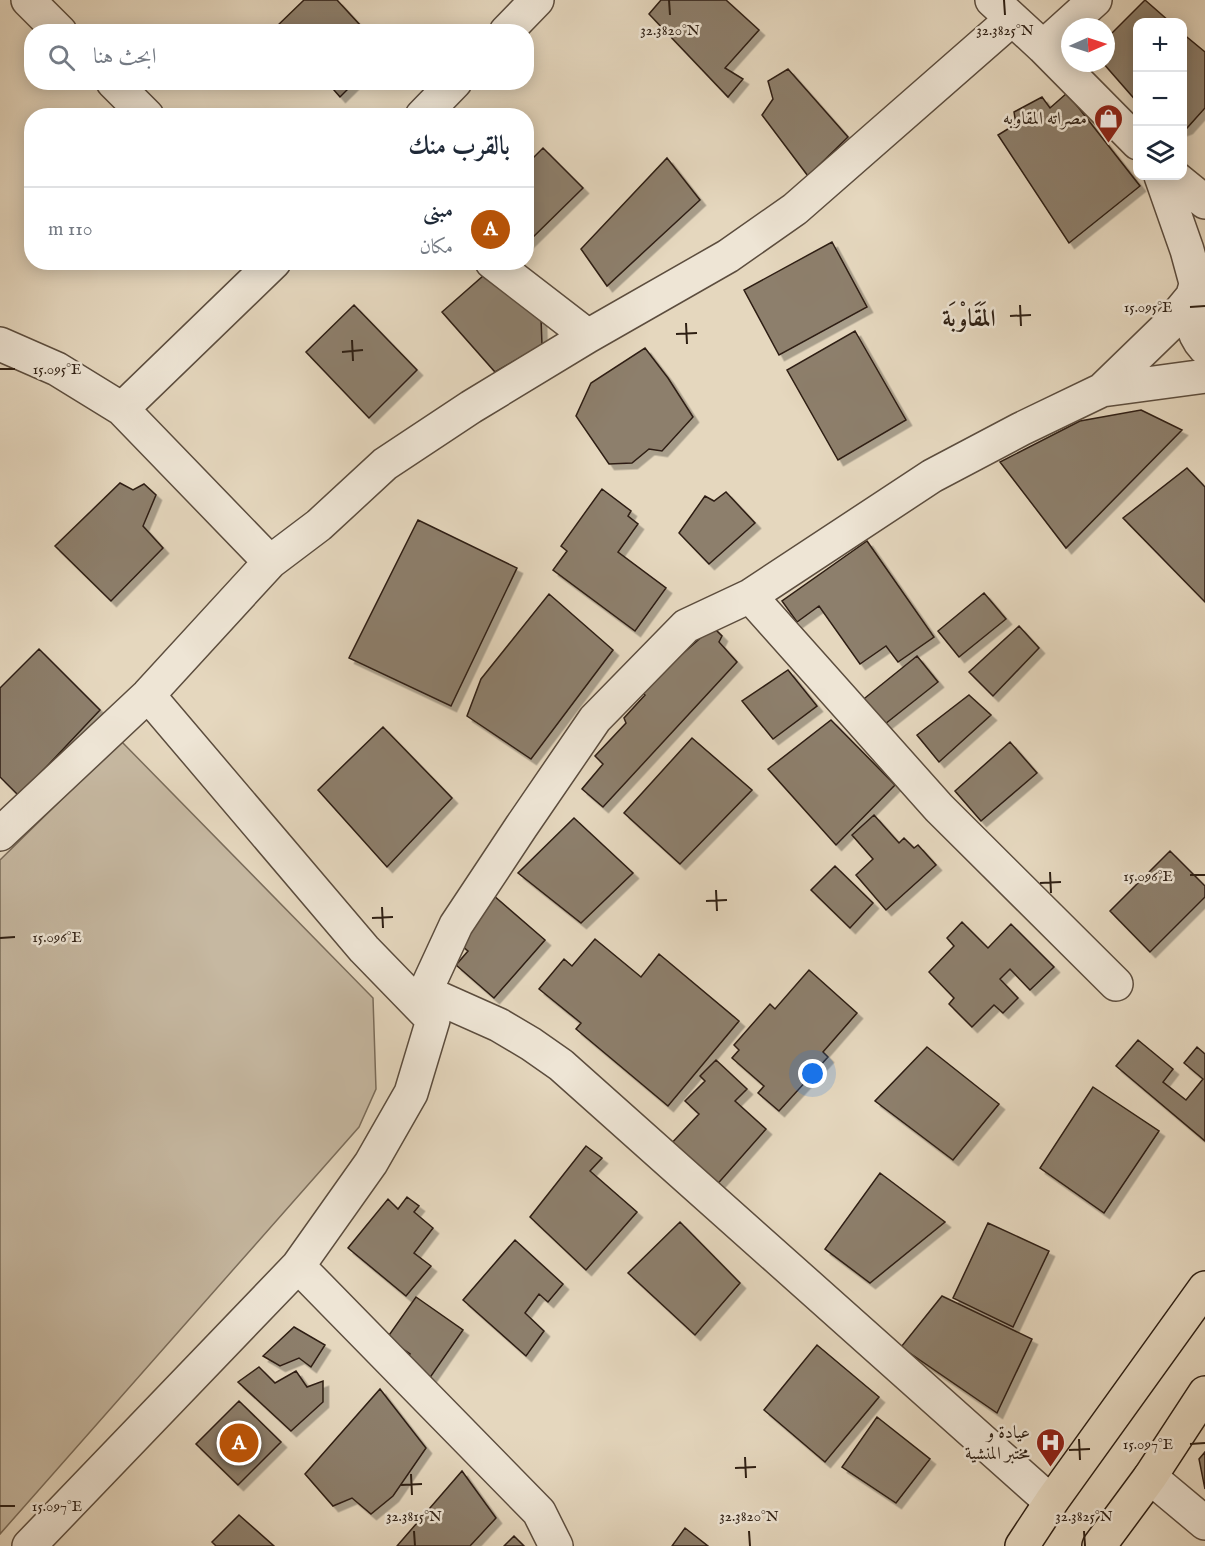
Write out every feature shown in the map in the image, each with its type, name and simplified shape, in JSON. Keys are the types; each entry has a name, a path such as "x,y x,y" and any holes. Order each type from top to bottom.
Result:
{"main road":[{"path":"1022,1546 1051,1502 1205,1288"},
{"path":"1099,1546 1150,1477 1205,1394"}],"street":[{"path":"28,0 52,24"},
{"path":"514,24 537,0"},
{"path":"1042,47 1095,0"},
{"path":"0,834 148,695 270,562 319,525 385,464 471,407 588,336 728,256 795,209 1002,9 1133,139"},
{"path":"120,90 139,108"},
{"path":"430,108 447,90"},
{"path":"1162,180 1198,284 1191,314 1194,331 1205,348"},
{"path":"1178,180 1205,202"},
{"path":"122,409 266,270"},
{"path":"502,270 588,336"},
{"path":"1102,390 1168,326 1198,284"},
{"path":"0,344 57,369 122,409 270,562"},
{"path":"29,1546 298,1266 371,1163 411,1093 429,1006 456,925 596,718 686,626 750,596 932,476 1021,429 1102,390 1205,376"},
{"path":"750,596 939,808 1116,984"},
{"path":"148,695 364,949 429,1006 499,1025 561,1065 1051,1502"},
{"path":"298,1266 538,1512 556,1546"},
{"path":"1150,1477 1205,1522"}],"shaded area":[{"path":"121,741 373,998 376,1089 359,1127 0,1534 0,860"}],"building":[{"path":"304,0 337,0 359,24 279,24"},
{"path":"661,0 726,0 759,30 725,68 743,79 728,97 649,14"},
{"path":"1145,0 1165,18 1133,18 1133,97 1111,72 1115,72 1115,30"},
{"path":"1187,37 1205,52 1205,108 1187,128"},
{"path":"788,69 848,137 808,176 762,115 773,99 768,81"},
{"path":"334,90 347,90 340,97"},
{"path":"1067,93 1133,180 1140,186 1069,243 998,135 1016,124 1014,112 1042,97 1050,108"},
{"path":"543,148 583,188 534,236 534,157"},
{"path":"667,158 700,200 607,286 581,249"},
{"path":"832,242 867,307 779,355 744,290"},
{"path":"483,276 541,318 542,345 495,372 442,312"},
{"path":"354,305 417,370 369,418 306,352"},
{"path":"855,331 906,420 838,460 787,370"},
{"path":"645,348 693,417 662,451 649,449 632,463 609,464 576,416 591,383"},
{"path":"1141,410 1182,430 1066,548 1000,462 1080,421"},
{"path":"1187,468 1205,487 1205,602 1123,518"},
{"path":"120,483 133,490 144,484 156,495 143,526 163,548 111,601 55,546"},
{"path":"602,489 631,511 628,516 638,524 618,552 666,588 635,631 553,570 567,551 561,546"},
{"path":"726,492 755,523 709,564 679,533 705,496 714,501"},
{"path":"418,520 517,568 451,706 349,658"},
{"path":"867,541 934,637 898,662 886,646 860,664 819,606 797,622 782,601"},
{"path":"984,593 1006,619 959,657 938,631"},
{"path":"549,594 613,650 531,759 467,716 481,679"},
{"path":"1019,626 1039,648 993,696 969,672"},
{"path":"713,627 722,636 719,642 737,662 603,807 582,789 603,764 595,756 626,723 624,718 645,695 640,691"},
{"path":"39,649 100,710 19,796 0,777 0,688"},
{"path":"917,656 938,682 880,728 860,702"},
{"path":"788,670 817,706 773,739 742,701"},
{"path":"969,695 991,715 939,762 917,735"},
{"path":"831,720 895,785 836,845 768,769"},
{"path":"383,727 452,798 387,867 318,790"},
{"path":"692,738 752,790 680,864 624,813"},
{"path":"1010,742 1037,773 981,821 955,791"},
{"path":"874,815 899,843 904,838 914,848 918,845 936,865 886,910 856,875 873,859 852,835"},
{"path":"574,818 633,873 581,923 518,873"},
{"path":"1170,851 1205,886 1205,897 1150,952 1110,911"},
{"path":"835,866 873,903 850,928 811,890"},
{"path":"493,895 545,940 494,998 456,965 468,951 454,939"},
{"path":"962,922 988,948 1011,924 1054,967 1030,990 1010,969 1000,979 1018,998 1003,1013 994,1005 972,1027 949,1004 954,998 929,972 954,946 947,938"},
{"path":"595,939 641,977 659,954 739,1021 668,1106 576,1029 581,1023 539,989 564,959 572,966"},
{"path":"809,970 857,1013 823,1052 828,1057 779,1111 758,1093 764,1086 732,1058 739,1050 734,1045 770,1004 775,1009"},
{"path":"1138,1040 1173,1069 1163,1082 1186,1100 1203,1079 1184,1063 1197,1047 1205,1054 1205,1141 1116,1066"},
{"path":"927,1047 999,1104 953,1160 875,1101"},
{"path":"716,1060 747,1089 735,1101 766,1129 714,1188 669,1146 699,1114 685,1101 705,1081 700,1076"},
{"path":"1093,1087 1159,1131 1104,1213 1040,1168"},
{"path":"586,1146 602,1158 590,1171 637,1212 586,1270 530,1217"},
{"path":"880,1173 945,1222 870,1283 825,1249"},
{"path":"407,1197 419,1206 414,1212 433,1228 414,1253 431,1266 406,1296 348,1248 388,1199 398,1209"},
{"path":"680,1222 740,1283 695,1335 628,1273"},
{"path":"988,1223 1049,1251 1013,1327 953,1298"},
{"path":"515,1240 563,1284 548,1302 539,1294 525,1313 544,1331 526,1356 463,1300"},
{"path":"942,1296 1032,1339 997,1413 901,1347"},
{"path":"416,1297 463,1330 429,1379 404,1361 410,1354 387,1338"},
{"path":"294,1327 325,1345 311,1367 299,1358 280,1366 263,1356"},
{"path":"817,1345 879,1397 825,1462 764,1410"},
{"path":"259,1367 275,1383 296,1371 307,1387 323,1381 323,1402 291,1431 238,1382"},
{"path":"380,1389 426,1448 393,1496 371,1514 352,1498 333,1506 305,1474"},
{"path":"239,1401 281,1442 238,1485 196,1444"},
{"path":"877,1417 930,1459 896,1503 842,1467"},
{"path":"1205,1452 1205,1489 1199,1459"},
{"path":"462,1471 496,1518 470,1546 397,1546"},
{"path":"239,1515 274,1546 216,1546 212,1542"},
{"path":"685,1528 708,1546 672,1546"},
{"path":"514,1536 524,1546 504,1546"}],"place":[{"name":"مصراته المقاوبه","path":"1108,144"},
{"name":"مبنى","path":"239,1443"},
{"name":"عيادة و مختبر المنشية","path":"1051,1468"}],"district":[{"name":"المَقَاوْبَة","path":"969,318"}]}
